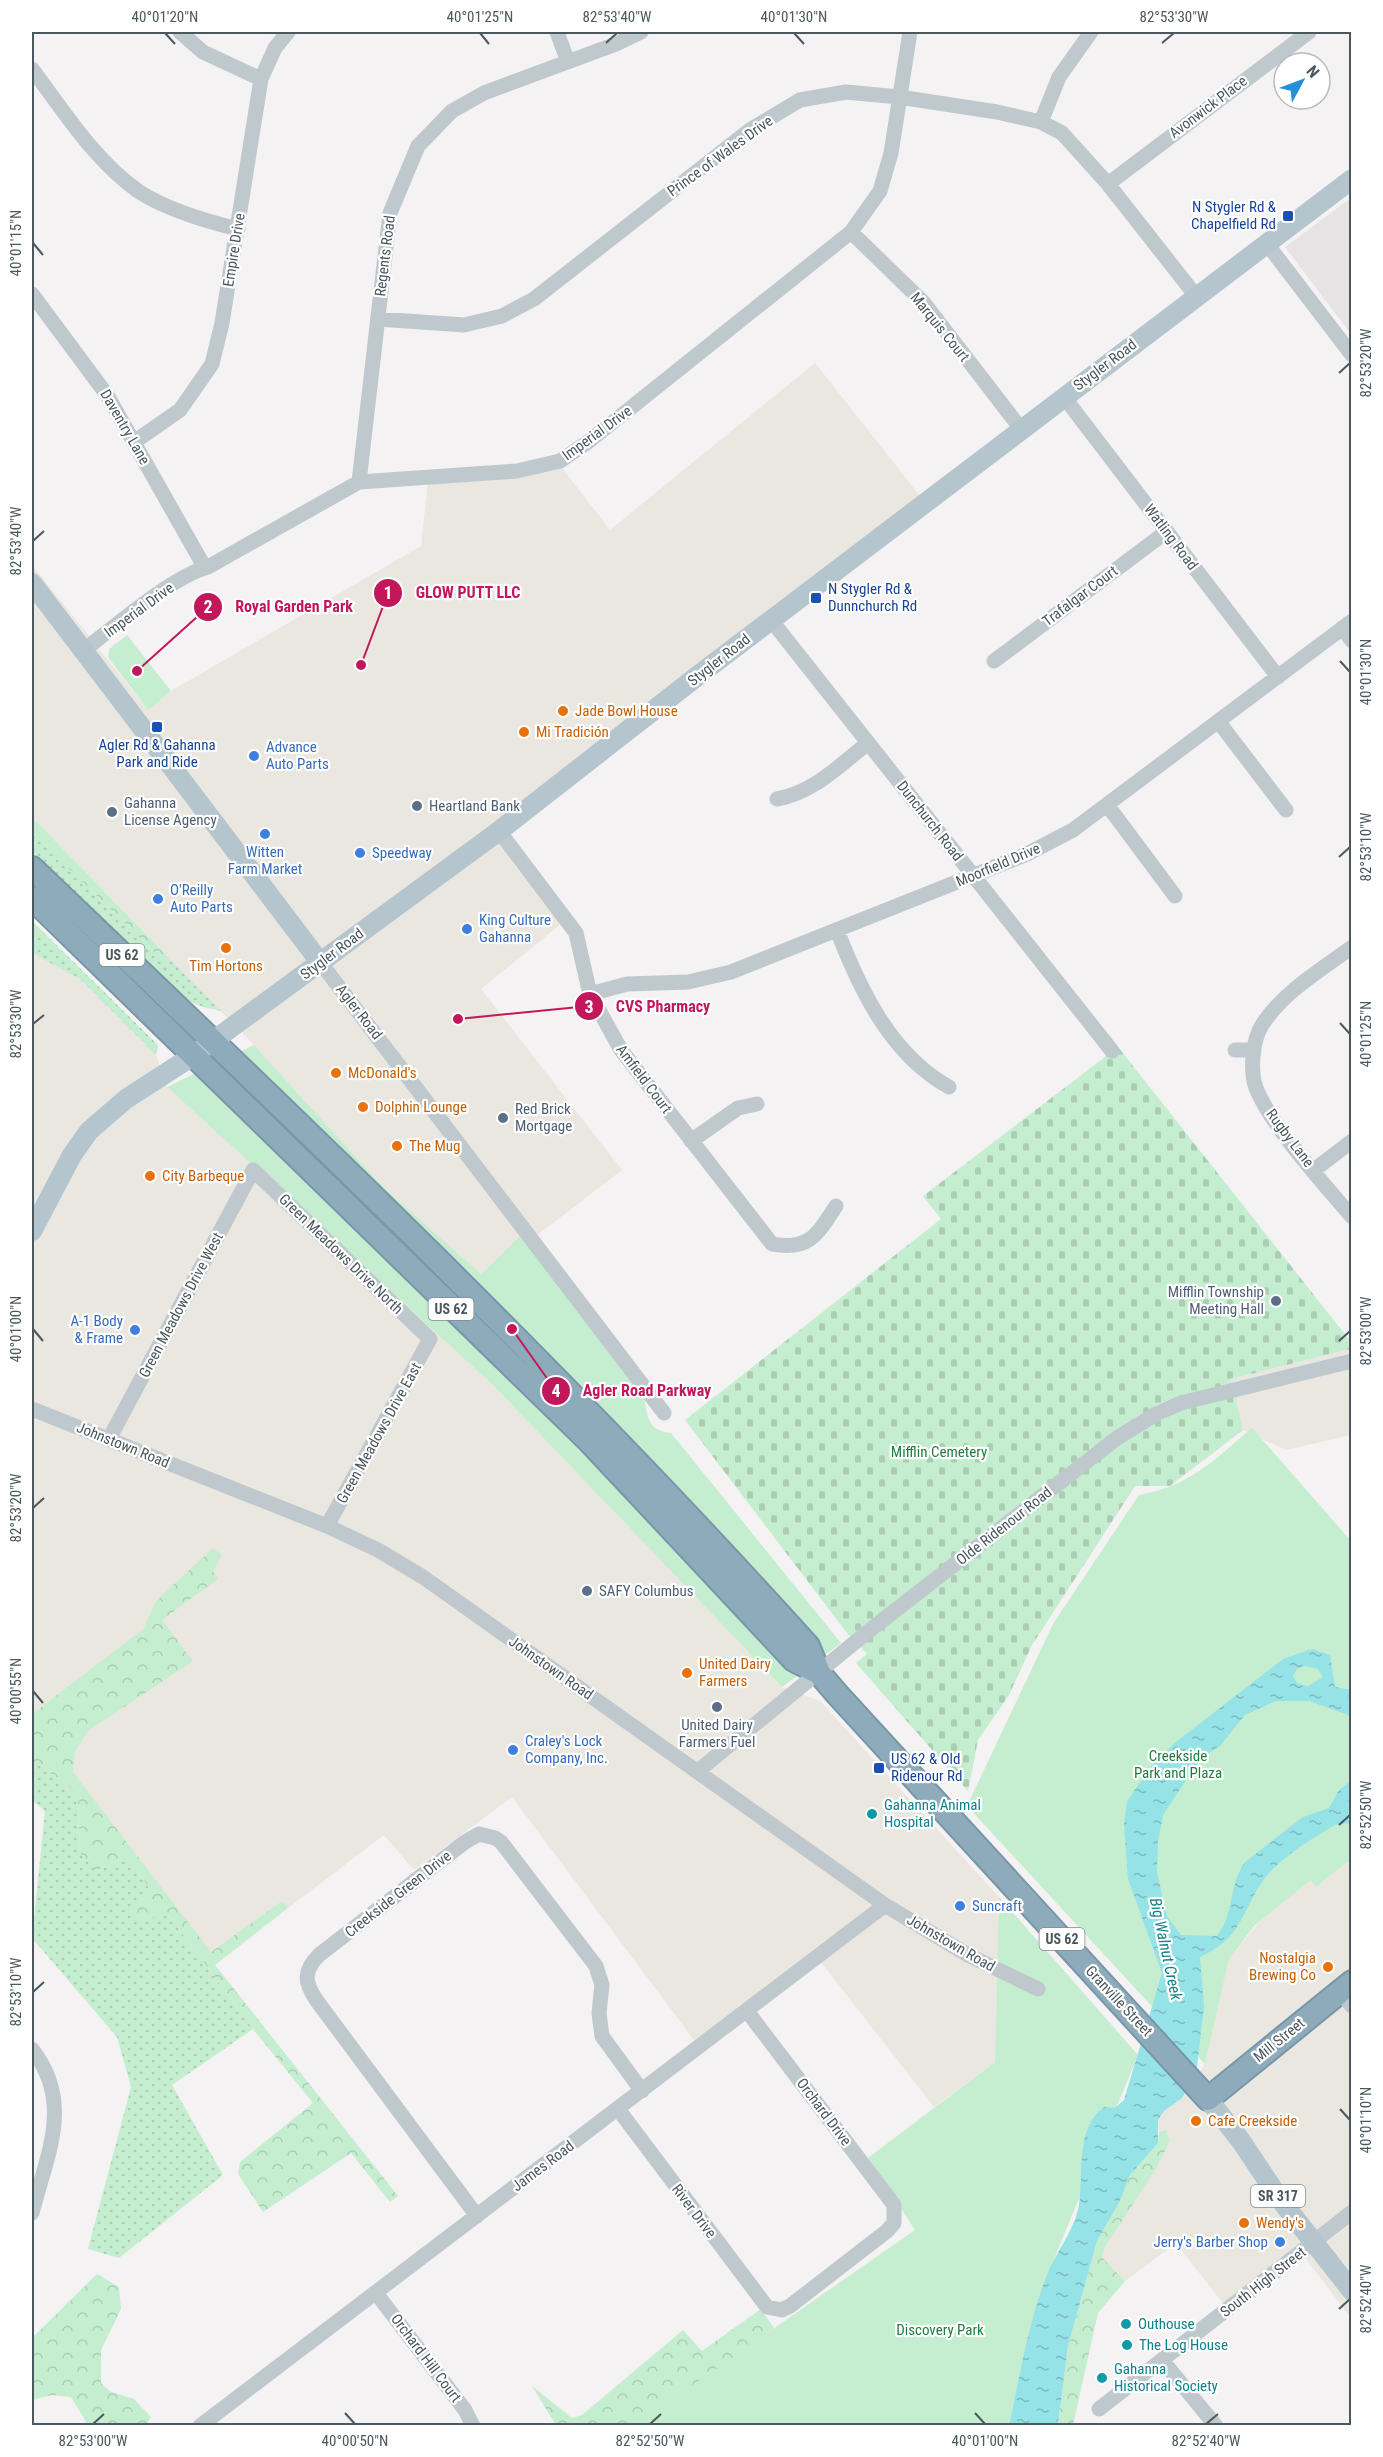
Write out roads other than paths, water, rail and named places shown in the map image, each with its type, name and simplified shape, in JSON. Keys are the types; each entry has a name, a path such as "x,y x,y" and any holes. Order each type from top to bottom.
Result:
{"highway":[{"name":"US 62","path":"32,868 213,1041 635,1459 808,1646 819,1673"},
{"name":"US 62","path":"32,898 357,1218 589,1441 794,1660 819,1673"},
{"name":"Granville Street","path":"819,1673 1204,2094"},
{"name":"Mill Street","path":"1204,2094 1348,1993"}],"main road":[{"name":"Stygler Road","path":"32,1231 72,1155 90,1131 126,1099 194,1055 500,831 771,620 1352,179"},
{"name":"Agler Road","path":"32,583 321,962"},
{"name":"Granville Street","path":"1204,2094 1352,2291"}],"street":[{"path":"180,32 203,52 261,79"},
{"name":"Empire Drive","path":"134,442 180,410 212,364 222,323 261,79 275,48 288,32"},
{"path":"557,32 568,62"},
{"name":"Regents Road","path":"359,482 390,213 418,146 452,111 483,93 641,32"},
{"name":"Imperial Drive","path":"83,651 145,603 359,482 517,471 560,461 588,442 851,232 880,191 891,153 910,32"},
{"path":"1041,122 1059,77 1091,32"},
{"name":"Avonwick Place","path":"1108,184 1309,32"},
{"path":"32,69 97,154 139,191 199,219 238,229"},
{"name":"Prince of Wales Drive","path":"378,319 464,325 502,316 534,299 750,130 800,100 846,92 899,97 1041,122 1062,133 1108,184 1196,296"},
{"name":"Marquis Court","path":"851,232 924,303 1021,429"},
{"path":"1267,244 1352,355"},
{"name":"Daventry Lane","path":"32,294 108,395 205,568"},
{"name":"Watling Road","path":"1064,397 1278,677"},
{"name":"Trafalgar Court","path":"994,661 1166,532"},
{"name":"Dunchurch Road","path":"771,620 1112,1051"},
{"name":"Moorfield Drive","path":"590,994 627,984 688,982 731,972 1027,854 1073,830 1278,677 1348,630"},
{"path":"1218,721 1287,810"},
{"path":"777,799 796,796 868,743"},
{"path":"1107,806 1175,896"},
{"name":"Amfield Court","path":"500,831 576,933 590,994 621,1050 772,1244 790,1248 807,1243 820,1230 836,1206"},
{"path":"837,930 851,968 878,1017 916,1065 949,1087"},
{"name":"Rugby Lane","path":"1352,947 1283,999 1260,1027 1254,1050 1255,1086 1270,1114 1352,1217"},
{"name":"Agler Road","path":"321,962 664,1413"},
{"path":"1235,1050 1254,1050"},
{"path":"691,1141 738,1108 757,1104"},
{"path":"1314,1170 1352,1141"},
{"name":"Green Meadows Drive North","path":"253,1170 430,1339"},
{"name":"Green Meadows Drive West","path":"109,1439 253,1170"},
{"name":"Green Meadows Drive East","path":"327,1526 430,1339"},
{"name":"Olde Ridenour Road","path":"698,1771 1117,1438 1156,1414 1181,1403 1352,1361"},
{"name":"Johnstown Road","path":"32,1409 327,1526 378,1550 423,1577 885,1905 968,1955 1038,1989"},
{"name":"Creekside Green Drive","path":"477,2216 317,2001 306,1981 306,1971 319,1955 465,1842 479,1834 501,1842 591,1958 602,1984 598,2013 602,2036 642,2091"},
{"name":"James Road","path":"200,2426 885,1905"},
{"name":"Orchard Drive","path":"747,2011 884,2190 894,2205 895,2214 894,2223 887,2231 859,2254 790,2306 782,2310 773,2309"},
{"path":"32,2049 49,2077 56,2109 32,2213"},
{"name":"River Drive","path":"618,2109 763,2302 773,2309"},
{"name":"South High Street","path":"1099,2409 1352,2212"},
{"name":"Orchard Hill Court","path":"376,2293 465,2410 473,2426"},
{"path":"1162,2360 1216,2426"}],"water":[{"name":"Big Walnut Creek","path":"1312,1649 1330,1655 1335,1687 1351,1690 1351,1716 1309,1701 1276,1701 1245,1715 1220,1746 1200,1759 1163,1815 1158,1841 1157,1873 1167,1916 1181,1935 1217,1936 1226,1919 1236,1880 1245,1862 1303,1817 1329,1808 1339,1790 1351,1781 1351,1826 1346,1823 1335,1825 1279,1863 1257,1890 1233,1932 1225,1941 1200,1957 1204,2007 1196,2075 1182,2098 1164,2111 1158,2120 1158,2143 1130,2175 1119,2203 1097,2241 1068,2346 1058,2425 1009,2426 1040,2293 1077,2214 1082,2152 1089,2127 1104,2107 1115,2108 1124,2100 1162,1973 1128,1879 1124,1824 1127,1801 1153,1764 1176,1742 1283,1659","holes":["1305,1666 1318,1669 1323,1677 1308,1686 1298,1684 1293,1676 1297,1669"]}],"place":[{"name":"N Stygler Rd & Chapelfield Rd","path":"1288,216"},
{"name":"N Stygler Rd & Dunnchurch Rd","path":"816,598"},
{"name":"GLOW PUTT LLC","path":"361,665"},
{"name":"Royal Garden Park","path":"137,671"},
{"name":"Jade Bowl House","path":"563,711"},
{"name":"Agler Rd & Gahanna Park and Ride","path":"157,727"},
{"name":"Mi Tradición","path":"524,732"},
{"name":"Advance Auto Parts","path":"254,756"},
{"name":"Heartland Bank","path":"417,806"},
{"name":"Gahanna License Agency","path":"112,812"},
{"name":"Witten Farm Market","path":"265,834"},
{"name":"Speedway","path":"360,853"},
{"name":"O'Reilly Auto Parts","path":"158,899"},
{"name":"King Culture Gahanna","path":"467,929"},
{"name":"Tim Hortons","path":"226,948"},
{"name":"CVS Pharmacy","path":"458,1019"},
{"name":"McDonald's","path":"336,1073"},
{"name":"Dolphin Lounge","path":"363,1107"},
{"name":"Red Brick Mortgage","path":"503,1118"},
{"name":"The Mug","path":"397,1146"},
{"name":"City Barbeque","path":"150,1176"},
{"name":"Mifflin Township Meeting Hall","path":"1276,1301"},
{"name":"Agler Road Parkway","path":"512,1329"},
{"name":"A-1 Body & Frame","path":"135,1330"},
{"name":"SAFY Columbus","path":"587,1591"},
{"name":"United Dairy Farmers","path":"687,1673"},
{"name":"United Dairy Farmers Fuel","path":"717,1707"},
{"name":"Craley's Lock Company, Inc.","path":"513,1750"},
{"name":"US 62 & Old Ridenour Rd","path":"879,1768"},
{"name":"Gahanna Animal Hospital","path":"872,1814"},
{"name":"Suncraft","path":"960,1906"},
{"name":"Nostalgia Brewing Co","path":"1328,1967"},
{"name":"Cafe Creekside","path":"1196,2121"},
{"name":"Wendy's","path":"1244,2223"},
{"name":"Jerry's Barber Shop","path":"1280,2242"},
{"name":"Outhouse","path":"1126,2324"},
{"name":"The Log House","path":"1127,2345"},
{"name":"Gahanna Historical Society","path":"1102,2378"}],"park label":[{"name":"Mifflin Cemetery","path":"939,1452"},
{"name":"Creekside Park and Plaza","path":"1178,1764"},
{"name":"Discovery Park","path":"940,2330"}]}
